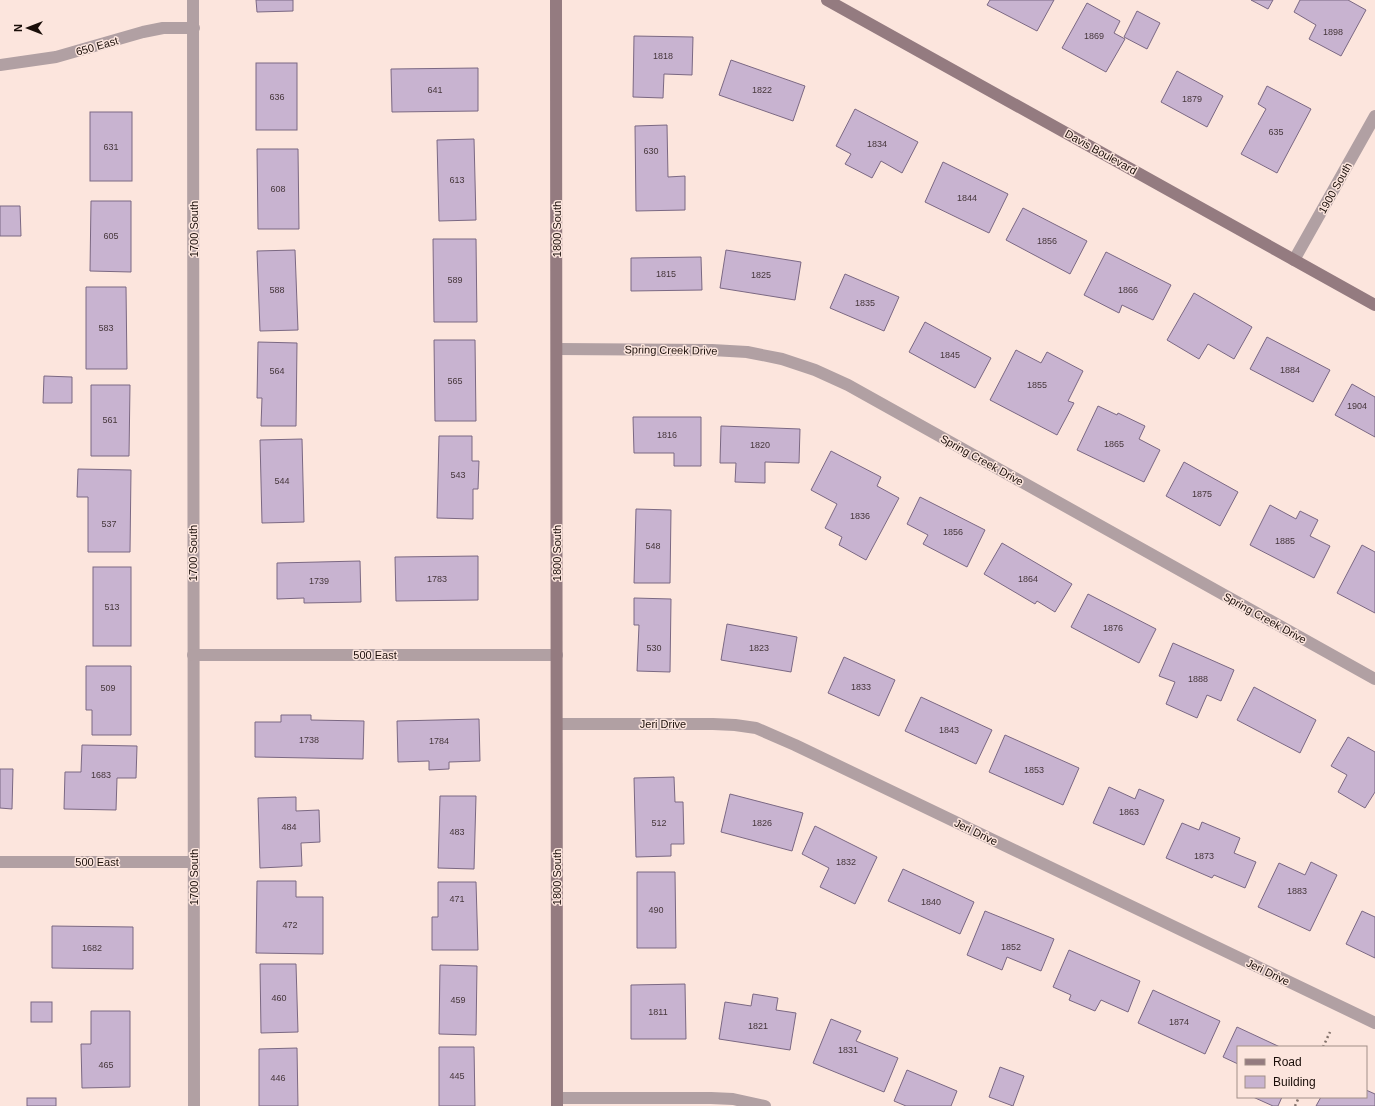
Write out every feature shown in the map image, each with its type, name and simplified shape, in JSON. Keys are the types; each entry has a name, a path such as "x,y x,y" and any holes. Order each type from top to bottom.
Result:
{"main road":[{"name":"1800 South","path":"556,0 557,1102"},
{"name":"Davis Boulevard","path":"827,0 1375,305"}],"street":[{"name":"1700 South","path":"193,0 194,1106"},
{"name":"650 East","path":"0,65 56,57 143,32 163,28 194,28"},
{"name":"1900 South","path":"1294,260 1375,116"},
{"name":"Spring Creek Drive","path":"557,349 712,350 747,352 782,359 815,370 848,385 1375,679"},
{"name":"500 East","path":"193,655 557,655"},
{"name":"Jeri Drive","path":"557,724 713,724 756,728 803,748 1375,1023"},
{"name":"500 East","path":"0,862 194,862"},
{"path":"557,1102 711,1098 733,1099 765,1106"}],"path":[{"path":"1323,1046 1330,1032"}],"building":[{"path":"256,0 293,0 293,11 257,12"},
{"path":"990,0 1054,0 1037,31 987,5"},
{"path":"1251,0 1273,0 1268,9"},
{"path":"1300,0 1348,0 1366,10 1341,56 1309,39 1316,25 1294,12"},
{"path":"1087,3 1120,21 1114,33 1125,39 1106,72 1062,48"},
{"path":"1137,11 1160,23 1147,49 1124,37"},
{"path":"634,36 693,37 692,75 664,74 663,98 633,97"},
{"path":"731,60 805,86 793,121 719,95"},
{"path":"256,63 297,63 297,130 256,130"},
{"path":"478,68 478,111 392,112 391,69"},
{"path":"1177,71 1223,96 1207,127 1161,102"},
{"path":"1267,86 1311,109 1277,173 1241,154 1266,109 1258,104"},
{"path":"855,109 918,142 902,173 881,161 872,178 845,164 851,154 836,146"},
{"path":"90,112 132,112 132,181 90,181"},
{"path":"667,125 668,177 685,176 685,210 636,211 635,126"},
{"path":"474,139 476,220 439,221 437,140"},
{"path":"257,149 298,149 299,229 258,229"},
{"path":"943,162 1008,194 989,233 925,202"},
{"path":"91,201 131,201 131,272 90,271"},
{"path":"0,206 20,206 21,236 0,236"},
{"path":"1023,208 1087,241 1070,274 1006,240"},
{"path":"433,239 476,239 477,322 434,322"},
{"path":"295,250 298,330 260,331 257,251"},
{"path":"726,250 801,262 795,300 720,288"},
{"path":"1106,252 1171,285 1153,320 1122,305 1119,313 1084,295"},
{"path":"701,257 702,290 631,291 631,258"},
{"path":"845,274 899,297 884,331 830,308"},
{"path":"86,287 126,287 127,369 86,369"},
{"path":"1194,293 1252,327 1234,359 1208,344 1199,359 1167,340"},
{"path":"925,322 991,358 975,388 909,352"},
{"path":"1267,337 1330,370 1313,402 1250,369"},
{"path":"434,340 475,340 476,421 435,421"},
{"path":"258,342 297,343 296,426 261,426 262,398 257,398"},
{"path":"1016,350 1041,363 1047,352 1083,371 1068,401 1074,403 1057,435 990,400"},
{"path":"44,376 72,377 72,403 43,403"},
{"path":"1352,384 1375,397 1375,437 1335,415"},
{"path":"91,385 130,385 129,456 91,456"},
{"path":"1098,406 1117,415 1118,413 1145,426 1139,439 1160,450 1144,482 1077,450"},
{"path":"633,417 701,417 701,466 674,466 674,453 634,453"},
{"path":"721,426 800,429 799,463 765,462 765,483 735,482 736,463 720,463"},
{"path":"439,436 472,436 472,461 479,461 478,489 473,489 473,519 437,518"},
{"path":"302,439 304,522 262,523 260,440"},
{"path":"831,451 881,477 877,486 899,498 866,560 839,545 842,537 825,528 837,504 811,490"},
{"path":"1184,462 1238,492 1220,526 1166,496"},
{"path":"78,469 131,470 130,552 88,552 88,497 77,497"},
{"path":"920,497 985,530 967,567 923,544 928,535 907,524"},
{"path":"1270,505 1296,519 1300,511 1318,520 1310,536 1330,546 1314,578 1250,545"},
{"path":"636,509 671,510 670,583 634,583"},
{"path":"1002,543 1072,584 1055,612 1037,601 1035,604 984,574"},
{"path":"1362,545 1375,552 1375,613 1337,593"},
{"path":"478,556 478,600 396,601 395,557"},
{"path":"360,561 361,602 304,603 304,598 277,599 277,563"},
{"path":"93,567 131,567 131,646 93,646"},
{"path":"1088,594 1156,629 1139,663 1071,627"},
{"path":"634,598 671,599 670,672 637,671 639,625 634,625"},
{"path":"727,624 797,637 791,672 721,660"},
{"path":"1173,643 1234,670 1221,701 1207,695 1197,718 1166,704 1175,682 1159,676"},
{"path":"844,657 895,680 879,716 828,693"},
{"path":"86,666 131,666 131,735 92,735 92,710 86,710"},
{"path":"1254,687 1316,720 1300,753 1237,720"},
{"path":"921,697 992,730 976,764 905,731"},
{"path":"281,715 311,715 311,720 364,721 363,759 255,757 255,722 281,722"},
{"path":"479,719 480,761 449,762 449,769 429,770 429,761 398,762 397,721"},
{"path":"1005,735 1079,768 1063,805 989,772"},
{"path":"1348,737 1375,752 1375,792 1365,808 1338,792 1347,775 1331,766"},
{"path":"82,745 137,746 136,778 117,778 116,810 64,809 65,772 81,772"},
{"path":"0,769 13,769 12,809 0,808"},
{"path":"674,777 675,802 683,802 684,844 671,844 671,856 636,857 634,778"},
{"path":"1109,787 1135,799 1139,789 1164,800 1144,845 1093,823"},
{"path":"730,794 803,813 792,851 721,832"},
{"path":"440,796 476,796 474,869 438,868"},
{"path":"296,797 296,811 319,810 320,842 301,843 302,866 260,868 258,798"},
{"path":"1202,822 1240,838 1234,853 1256,862 1245,888 1214,875 1212,878 1166,858 1182,823 1199,830"},
{"path":"815,826 877,857 855,904 820,887 829,868 802,854"},
{"path":"1311,862 1337,875 1310,931 1258,907 1279,863 1305,875"},
{"path":"903,869 974,902 960,934 888,901"},
{"path":"637,872 675,872 676,948 637,948"},
{"path":"257,881 296,881 296,897 323,897 323,954 256,953"},
{"path":"438,882 476,882 478,950 432,950 432,917 438,917"},
{"path":"985,911 1054,939 1041,971 1007,957 1002,970 967,955"},
{"path":"1362,911 1375,917 1375,958 1346,944"},
{"path":"52,926 133,927 133,969 52,968"},
{"path":"1069,950 1140,981 1128,1012 1101,1000 1095,1011 1069,1000 1071,995 1053,987"},
{"path":"260,964 296,964 298,1032 261,1033"},
{"path":"440,965 477,966 476,1035 439,1034"},
{"path":"685,984 686,1039 631,1039 631,985"},
{"path":"1153,990 1220,1021 1205,1054 1138,1023"},
{"path":"753,994 778,998 776,1010 796,1013 790,1050 719,1039 725,1002 751,1006"},
{"path":"31,1002 52,1002 52,1022 31,1022"},
{"path":"91,1011 130,1011 130,1087 82,1088 81,1044 91,1044"},
{"path":"831,1019 861,1031 856,1041 898,1058 884,1092 813,1063"},
{"path":"1237,1027 1278,1046 1237,1046 1237,1064 1223,1057"},
{"path":"439,1047 474,1047 475,1106 439,1106"},
{"path":"297,1048 298,1106 259,1106 259,1049"},
{"path":"1000,1067 1024,1076 1013,1106 989,1097"},
{"path":"907,1070 957,1091 951,1106 906,1106 894,1101"},
{"path":"1367,1090 1375,1094 1375,1106 1316,1106 1320,1098 1367,1098"},
{"path":"27,1098 56,1098 56,1106 27,1106"},
{"path":"1255,1098 1282,1098 1278,1106 1273,1106"}]}
